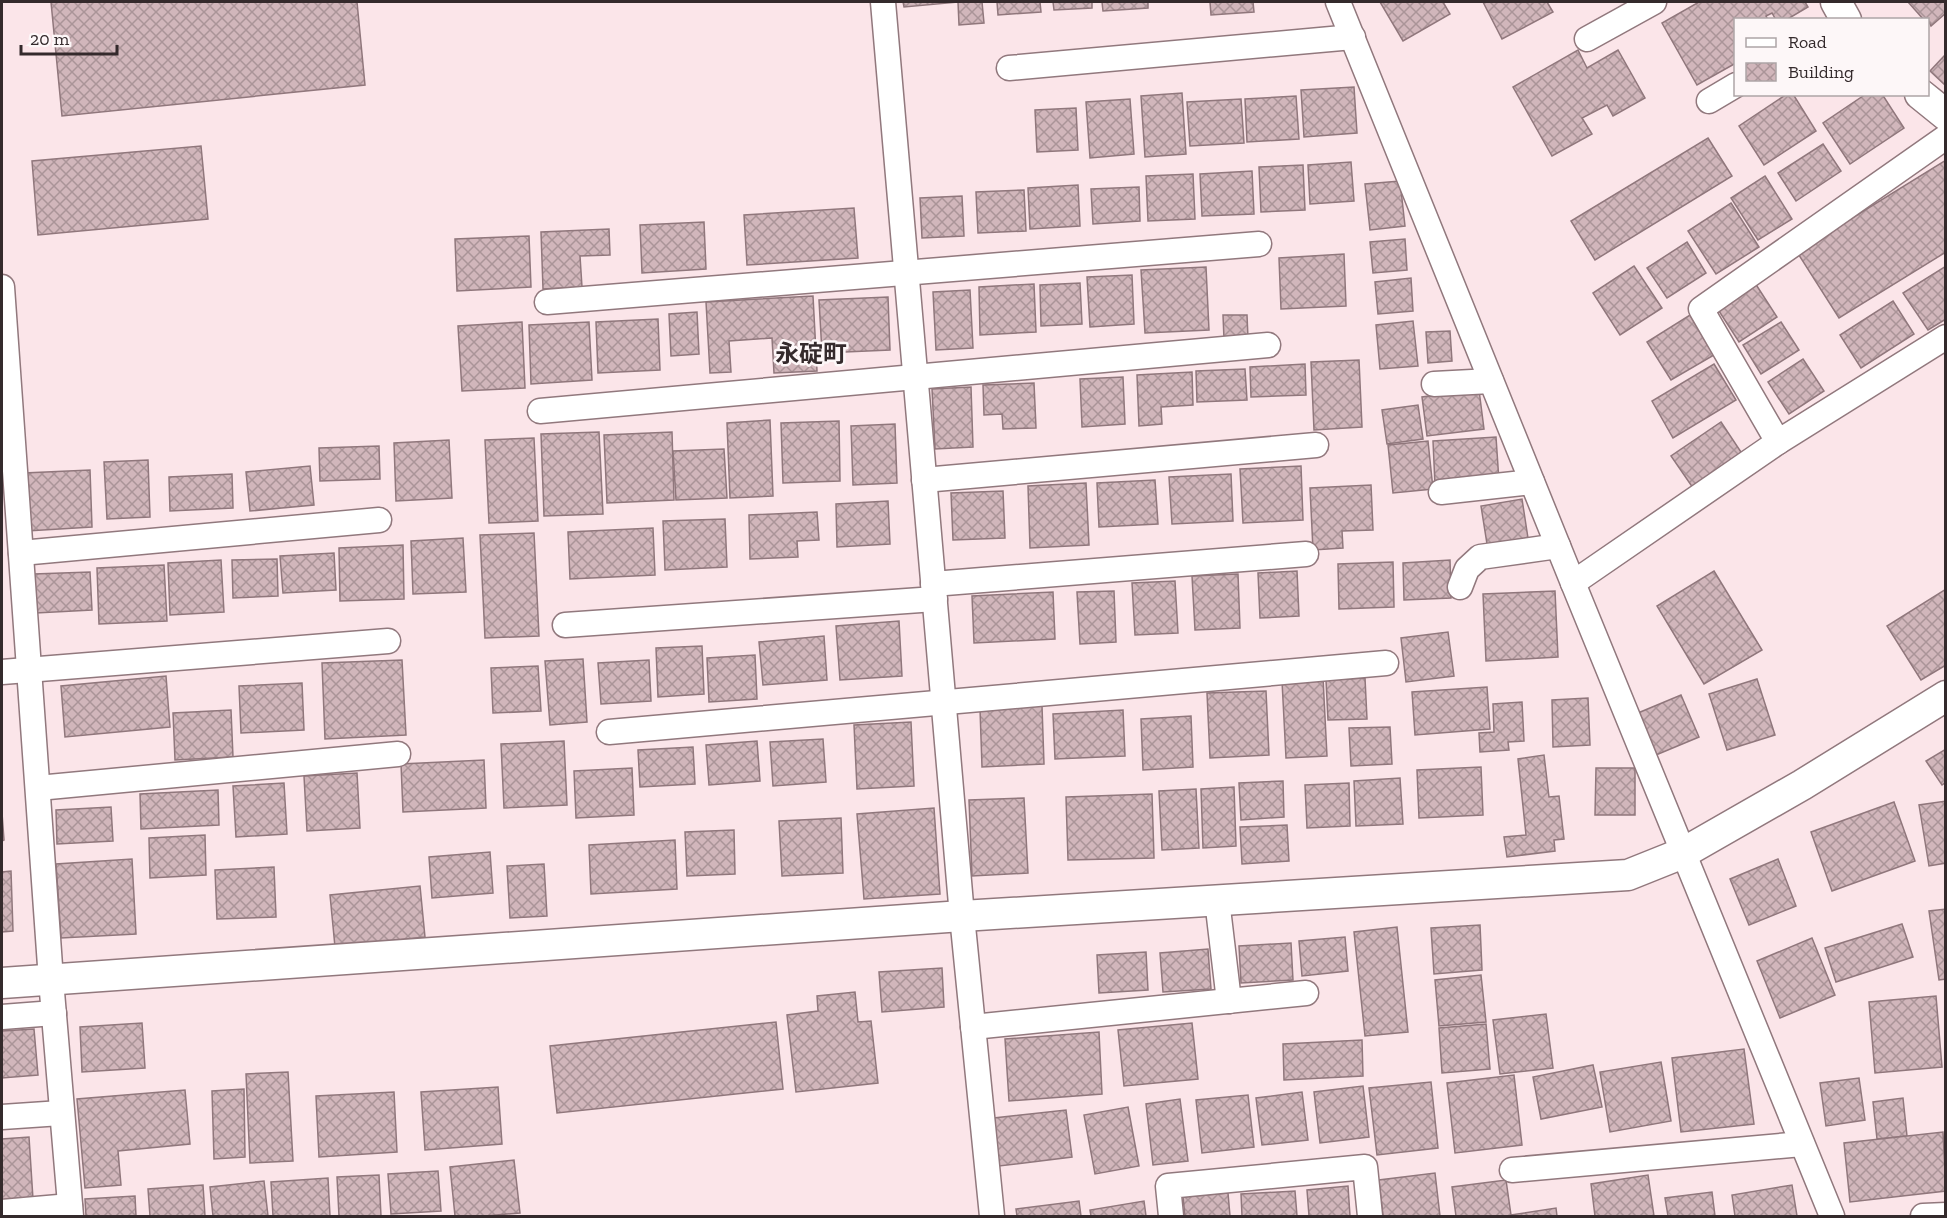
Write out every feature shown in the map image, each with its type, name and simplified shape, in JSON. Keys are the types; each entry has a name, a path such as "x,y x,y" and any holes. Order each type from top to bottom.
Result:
{"street":[{"path":"883,2 962,916 992,1216"},
{"path":"1338,2 1832,1216"},
{"path":"1587,39 1654,2"},
{"path":"1009,68 1353,37"},
{"path":"1709,101 1734,86"},
{"path":"1922,96 1946,115"},
{"path":"1778,442 1701,309 1946,137"},
{"path":"547,302 1259,244"},
{"path":"2,287 6,422 21,553 70,1211 2,1212"},
{"path":"1573,583 1778,442 1946,337"},
{"path":"540,411 1268,345"},
{"path":"1434,384 1491,381"},
{"path":"924,480 1316,445"},
{"path":"1441,492 1532,482"},
{"path":"21,553 379,520"},
{"path":"1460,588 1467,569 1480,557 1558,546"},
{"path":"565,625 934,592 1306,554"},
{"path":"2,672 388,641"},
{"path":"609,732 1386,663"},
{"path":"2,983 962,916 1628,875 1683,853 1802,785 1946,696"},
{"path":"38,788 398,754"},
{"path":"1217,900 1229,1001"},
{"path":"973,1027 1306,993"},
{"path":"2,1017 54,1013"},
{"path":"2,1117 61,1113"},
{"path":"1512,1170 1802,1144"},
{"path":"1171,1216 1168,1186 1365,1167 1370,1216"},
{"path":"1923,1216 1946,1215"}],"building":[{"path":"51,2 357,2 365,85 62,116"},
{"path":"903,2 958,2 904,7"},
{"path":"958,2 982,2 984,23 959,25"},
{"path":"997,2 1040,2 1041,12 998,15"},
{"path":"1053,2 1092,2 1092,8 1054,10"},
{"path":"1102,2 1148,2 1148,8 1103,11"},
{"path":"1210,2 1253,2 1254,12 1211,15"},
{"path":"1380,2 1443,2 1450,14 1403,41"},
{"path":"1483,2 1547,2 1553,12 1502,39"},
{"path":"1699,2 1805,2 1808,7 1789,18 1775,18 1772,13 1766,16 1767,18 1734,18 1734,64 1697,85 1662,23"},
{"path":"1908,2 1946,2 1946,13 1931,26 1929,18 1922,18"},
{"path":"1578,50 1587,68 1618,50 1645,98 1613,116 1607,105 1582,118 1592,134 1552,156 1513,87"},
{"path":"1946,54 1946,86 1930,71"},
{"path":"1354,87 1357,133 1304,137 1301,90"},
{"path":"1182,93 1186,154 1145,157 1141,96"},
{"path":"1296,96 1299,139 1247,142 1245,99"},
{"path":"1784,96 1794,96 1816,131 1764,165 1739,126"},
{"path":"1863,96 1883,96 1904,128 1850,164 1823,123"},
{"path":"1130,99 1134,154 1090,158 1086,102"},
{"path":"1241,99 1244,143 1190,146 1187,102"},
{"path":"1076,108 1078,150 1037,152 1035,110"},
{"path":"1708,138 1732,176 1595,260 1571,221"},
{"path":"1823,144 1841,171 1796,201 1778,173"},
{"path":"201,146 208,219 38,235 32,161"},
{"path":"1946,160 1946,252 1839,318 1797,252"},
{"path":"1351,162 1354,201 1310,204 1308,165"},
{"path":"1303,165 1305,210 1261,212 1259,167"},
{"path":"1252,171 1254,214 1202,216 1200,174"},
{"path":"1193,174 1195,219 1148,221 1146,176"},
{"path":"1765,176 1792,219 1758,240 1731,198"},
{"path":"1400,181 1405,226 1370,230 1365,184"},
{"path":"1078,185 1080,226 1030,229 1028,188"},
{"path":"1139,187 1140,221 1093,224 1091,189"},
{"path":"1024,190 1026,231 978,233 976,192"},
{"path":"962,196 964,236 922,238 920,198"},
{"path":"1731,203 1759,247 1716,274 1688,231"},
{"path":"854,208 858,258 747,265 744,215"},
{"path":"704,222 706,269 642,273 640,225"},
{"path":"609,229 610,255 580,256 582,287 543,289 541,232"},
{"path":"529,236 531,287 457,291 455,239"},
{"path":"1405,239 1407,270 1373,273 1370,242"},
{"path":"1687,242 1706,273 1667,298 1647,268"},
{"path":"1344,254 1346,306 1281,309 1279,258"},
{"path":"1634,266 1662,308 1620,335 1593,293"},
{"path":"1946,266 1946,319 1928,330 1903,293"},
{"path":"1206,267 1209,330 1145,333 1141,270"},
{"path":"1132,275 1134,324 1090,327 1087,277"},
{"path":"1411,278 1413,311 1378,314 1375,282"},
{"path":"1080,283 1082,324 1041,326 1040,285"},
{"path":"1755,283 1777,317 1739,342 1717,308"},
{"path":"1034,284 1036,332 980,335 979,287"},
{"path":"970,290 973,348 936,350 933,292"},
{"path":"813,296 817,371 774,373 772,338 729,341 731,372 710,373 706,302"},
{"path":"888,297 890,350 822,353 819,300"},
{"path":"1893,301 1914,334 1861,368 1840,335"},
{"path":"697,312 699,354 671,356 669,314"},
{"path":"1223,315 1247,315 1248,338 1224,339"},
{"path":"1690,315 1714,355 1671,380 1647,342"},
{"path":"658,319 660,370 598,373 596,322"},
{"path":"1413,321 1418,366 1380,369 1376,325"},
{"path":"522,322 525,388 462,391 458,326"},
{"path":"589,322 592,380 531,384 529,325"},
{"path":"1781,322 1799,350 1761,374 1743,345"},
{"path":"1450,331 1452,361 1428,363 1426,332"},
{"path":"1803,359 1824,391 1789,414 1768,382"},
{"path":"1359,360 1362,427 1314,430 1311,362"},
{"path":"1305,364 1306,395 1251,397 1250,367"},
{"path":"1714,364 1736,400 1673,438 1652,401"},
{"path":"1245,369 1247,400 1197,402 1196,371"},
{"path":"1192,372 1193,405 1161,407 1162,424 1139,426 1137,375"},
{"path":"1123,377 1125,424 1082,427 1080,379"},
{"path":"1034,383 1036,428 1003,429 1002,414 984,415 983,385"},
{"path":"971,387 973,447 935,449 932,389"},
{"path":"1479,390 1484,429 1427,436 1422,397"},
{"path":"1418,405 1423,439 1387,444 1382,410"},
{"path":"770,420 773,496 730,498 727,423"},
{"path":"839,421 840,481 783,483 781,423"},
{"path":"1721,422 1743,455 1693,488 1671,456"},
{"path":"895,424 897,483 853,485 851,426"},
{"path":"599,432 603,514 544,516 541,434"},
{"path":"672,432 674,500 607,503 604,435"},
{"path":"1496,437 1499,481 1435,485 1433,441"},
{"path":"534,438 538,521 489,523 485,440"},
{"path":"449,440 452,498 396,501 394,443"},
{"path":"1428,441 1433,489 1393,493 1388,445"},
{"path":"379,446 380,479 320,481 319,448"},
{"path":"724,449 727,498 676,500 673,451"},
{"path":"148,460 150,517 107,519 104,462"},
{"path":"310,466 314,505 250,511 246,472"},
{"path":"1301,466 1303,520 1243,523 1240,469"},
{"path":"90,470 92,527 27,531 24,473"},
{"path":"232,474 233,508 170,511 169,477"},
{"path":"1231,474 1233,521 1172,524 1169,477"},
{"path":"1155,480 1158,524 1099,527 1097,483"},
{"path":"1086,483 1089,545 1030,548 1028,486"},
{"path":"1371,485 1373,530 1342,531 1343,548 1313,550 1310,488"},
{"path":"1003,491 1005,538 953,540 951,493"},
{"path":"1522,499 1528,538 1487,544 1481,506"},
{"path":"888,501 890,544 837,547 836,504"},
{"path":"817,512 819,540 797,541 798,557 750,559 749,515"},
{"path":"725,519 727,567 665,570 663,521"},
{"path":"653,528 655,575 570,579 568,532"},
{"path":"534,533 539,636 485,638 480,535"},
{"path":"463,538 466,592 413,594 411,541"},
{"path":"403,545 404,599 340,601 339,548"},
{"path":"334,553 336,590 283,593 280,556"},
{"path":"277,559 278,596 233,598 232,560"},
{"path":"221,560 224,612 170,615 168,563"},
{"path":"1450,560 1451,598 1404,600 1403,563"},
{"path":"1393,562 1394,607 1339,609 1338,564"},
{"path":"164,565 167,621 99,624 97,568"},
{"path":"1297,571 1299,616 1260,618 1258,573"},
{"path":"1714,571 1762,650 1704,684 1657,606"},
{"path":"90,572 92,610 36,613 34,574"},
{"path":"1238,574 1240,628 1195,630 1192,576"},
{"path":"1175,581 1178,633 1135,635 1132,583"},
{"path":"1946,589 1946,665 1921,680 1887,626"},
{"path":"1114,591 1116,642 1080,644 1077,592"},
{"path":"1555,591 1558,657 1486,661 1483,594"},
{"path":"1053,592 1055,639 974,643 972,596"},
{"path":"899,621 902,676 840,680 836,626"},
{"path":"1448,632 1454,676 1406,682 1401,638"},
{"path":"824,636 827,680 763,685 759,642"},
{"path":"702,646 704,694 658,697 656,648"},
{"path":"755,655 757,699 709,702 707,658"},
{"path":"583,659 587,722 550,725 545,661"},
{"path":"402,660 406,735 325,739 322,663"},
{"path":"649,660 651,701 601,704 598,663"},
{"path":"538,666 541,711 493,713 491,668"},
{"path":"166,676 170,727 65,737 61,686"},
{"path":"1323,678 1327,756 1286,758 1282,681"},
{"path":"1365,678 1367,719 1328,720 1326,680"},
{"path":"1757,679 1775,735 1727,750 1709,694"},
{"path":"302,683 304,730 241,733 239,686"},
{"path":"1487,687 1490,729 1415,735 1412,692"},
{"path":"1266,691 1269,755 1210,758 1207,693"},
{"path":"1681,695 1699,737 1656,755 1638,713"},
{"path":"1588,698 1590,745 1553,747 1552,700"},
{"path":"1522,702 1524,741 1508,742 1509,750 1480,752 1479,733 1494,732 1493,704"},
{"path":"1042,706 1044,764 982,767 980,709"},
{"path":"231,710 233,757 175,760 173,713"},
{"path":"1123,710 1125,756 1055,759 1053,714"},
{"path":"1191,716 1193,767 1143,770 1141,719"},
{"path":"911,722 914,786 857,789 854,725"},
{"path":"1390,727 1392,764 1351,766 1349,728"},
{"path":"823,739 826,782 773,786 770,742"},
{"path":"564,741 567,805 504,808 501,744"},
{"path":"757,741 760,781 709,785 706,745"},
{"path":"693,747 695,784 640,787 638,750"},
{"path":"1946,749 1946,782 1942,785 1926,761"},
{"path":"1544,755 1549,797 1559,796 1564,839 1554,840 1555,851 1507,857 1504,837 1526,835 1518,759"},
{"path":"484,760 486,808 403,812 401,764"},
{"path":"1481,767 1483,815 1419,818 1417,770"},
{"path":"632,768 634,815 576,818 574,771"},
{"path":"1596,768 1635,768 1635,815 1595,815"},
{"path":"357,773 360,828 307,831 304,776"},
{"path":"1400,778 1403,824 1356,826 1354,781"},
{"path":"1283,781 1284,817 1241,820 1239,783"},
{"path":"284,783 287,834 236,837 233,786"},
{"path":"1349,783 1350,826 1307,828 1305,785"},
{"path":"1234,787 1236,846 1203,848 1201,789"},
{"path":"1196,789 1199,848 1162,850 1159,791"},
{"path":"218,790 219,825 141,829 140,794"},
{"path":"1152,794 1154,858 1068,860 1066,797"},
{"path":"1024,798 1028,873 972,876 969,800"},
{"path":"1946,801 1946,863 1929,866 1919,805"},
{"path":"1894,802 1915,861 1832,891 1811,832"},
{"path":"111,807 113,841 57,844 56,810"},
{"path":"934,808 940,894 864,899 857,814"},
{"path":"2,813 4,840 2,841"},
{"path":"841,818 843,873 782,876 779,821"},
{"path":"1287,825 1289,861 1242,864 1240,827"},
{"path":"734,830 735,874 687,876 685,832"},
{"path":"205,835 206,875 150,878 149,838"},
{"path":"675,840 677,889 591,894 589,845"},
{"path":"490,852 493,893 432,898 429,857"},
{"path":"132,859 136,934 61,938 56,864"},
{"path":"1778,859 1796,906 1749,925 1730,879"},
{"path":"544,864 547,916 510,918 507,866"},
{"path":"274,867 276,917 217,919 215,870"},
{"path":"11,871 13,931 2,932 2,872"},
{"path":"420,886 425,937 335,947 330,895"},
{"path":"1946,909 1946,979 1939,980 1929,911"},
{"path":"1902,924 1913,957 1836,982 1825,948"},
{"path":"1480,925 1482,970 1434,974 1431,928"},
{"path":"1397,927 1408,1032 1365,1036 1354,932"},
{"path":"1345,937 1348,971 1302,976 1299,941"},
{"path":"1812,938 1835,995 1780,1018 1757,961"},
{"path":"1291,943 1293,980 1241,983 1239,946"},
{"path":"1208,949 1211,989 1163,992 1160,953"},
{"path":"1146,952 1148,990 1099,993 1097,955"},
{"path":"942,968 944,1007 882,1012 879,972"},
{"path":"1481,975 1486,1022 1439,1026 1435,980"},
{"path":"855,992 858,1022 871,1021 878,1083 796,1092 787,1015 818,1011 817,996"},
{"path":"1936,996 1942,1067 1875,1073 1869,1002"},
{"path":"1546,1014 1553,1068 1500,1074 1493,1020"},
{"path":"776,1022 783,1089 557,1113 550,1046"},
{"path":"142,1023 145,1068 82,1072 80,1027"},
{"path":"1192,1023 1198,1079 1124,1086 1118,1030"},
{"path":"1486,1024 1490,1069 1442,1073 1439,1028"},
{"path":"34,1029 38,1075 2,1078 2,1031"},
{"path":"1099,1032 1102,1094 1009,1101 1005,1039"},
{"path":"1362,1040 1363,1076 1284,1080 1283,1044"},
{"path":"1744,1049 1754,1124 1681,1132 1672,1058"},
{"path":"1661,1062 1671,1121 1610,1132 1600,1072"},
{"path":"1593,1065 1602,1107 1541,1119 1533,1077"},
{"path":"288,1072 293,1161 250,1163 246,1074"},
{"path":"1514,1075 1522,1145 1455,1153 1447,1083"},
{"path":"1859,1078 1865,1120 1826,1126 1820,1083"},
{"path":"1431,1082 1438,1148 1377,1155 1369,1088"},
{"path":"1363,1086 1369,1137 1320,1143 1314,1092"},
{"path":"498,1087 502,1144 425,1150 421,1092"},
{"path":"244,1089 245,1157 214,1159 212,1091"},
{"path":"185,1090 190,1144 118,1151 121,1185 85,1188 77,1099"},
{"path":"394,1092 397,1152 319,1157 316,1096"},
{"path":"1302,1092 1308,1140 1262,1145 1256,1098"},
{"path":"1248,1095 1254,1147 1202,1153 1196,1100"},
{"path":"1903,1098 1907,1136 1877,1139 1873,1102"},
{"path":"1180,1099 1188,1161 1153,1165 1146,1104"},
{"path":"1128,1107 1139,1166 1095,1174 1084,1115"},
{"path":"1066,1110 1072,1157 999,1166 994,1118"},
{"path":"1943,1132 1946,1191 1850,1202 1844,1143"},
{"path":"29,1137 33,1199 2,1202 2,1139"},
{"path":"514,1160 520,1213 455,1216 450,1167"},
{"path":"438,1171 441,1211 391,1214 388,1174"},
{"path":"1435,1173 1440,1216 1383,1216 1379,1180"},
{"path":"379,1175 381,1216 339,1216 337,1177"},
{"path":"1648,1175 1654,1216 1595,1216 1591,1184"},
{"path":"328,1178 330,1216 273,1216 271,1182"},
{"path":"1506,1180 1511,1215 1556,1208 1557,1216 1456,1216 1452,1187"},
{"path":"264,1181 268,1216 213,1216 210,1187"},
{"path":"203,1185 205,1216 150,1216 148,1189"},
{"path":"1792,1185 1797,1216 1735,1216 1732,1195"},
{"path":"1348,1186 1350,1216 1309,1216 1307,1190"},
{"path":"1295,1191 1297,1216 1242,1216 1241,1194"},
{"path":"1712,1192 1715,1216 1668,1216 1665,1198"},
{"path":"1228,1193 1230,1216 1185,1216 1183,1197"},
{"path":"135,1196 136,1216 86,1216 85,1199"},
{"path":"1079,1201 1081,1216 1017,1216 1016,1209"},
{"path":"1144,1201 1146,1216 1091,1216 1090,1210"}],"district":[{"name":"永碇町","path":"811,354"}]}
